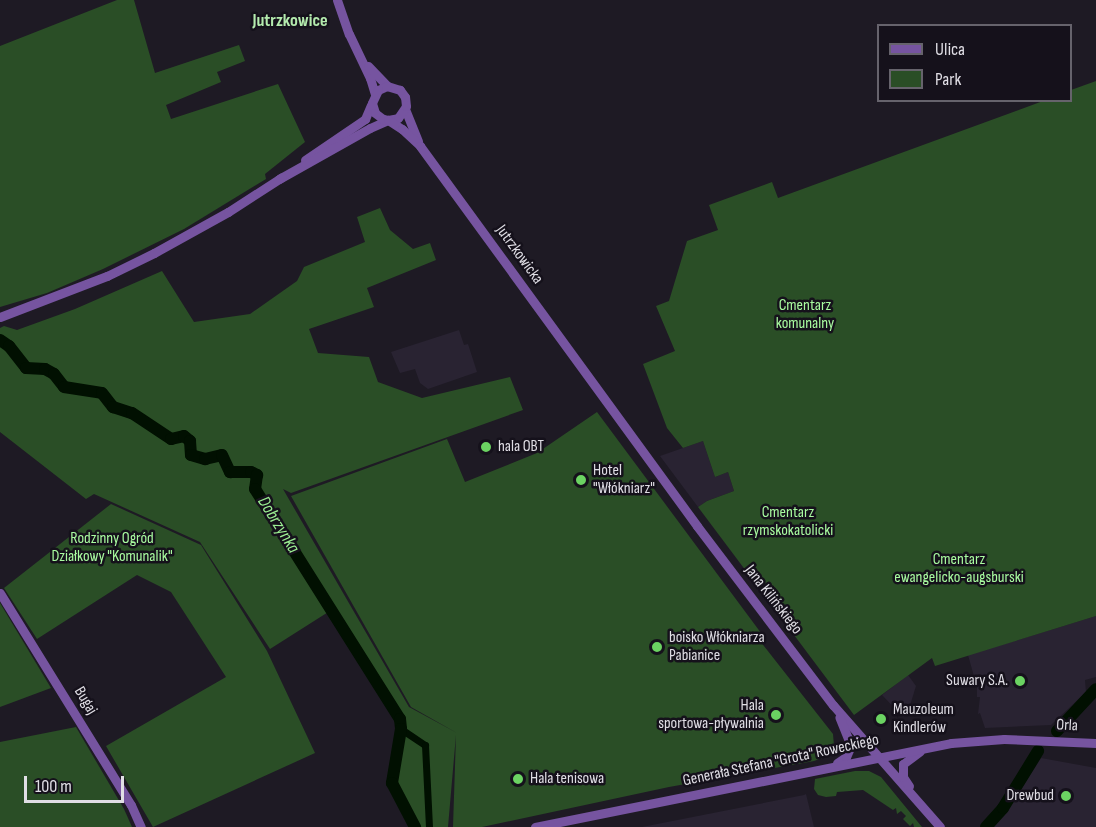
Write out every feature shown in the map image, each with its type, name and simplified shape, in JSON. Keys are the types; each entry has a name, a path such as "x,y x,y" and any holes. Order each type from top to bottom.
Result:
{"street":[{"path":"337,0 349,34 363,61 375,113 388,120"},
{"path":"279,179 388,120 399,118 405,109 403,93 396,87 387,86 363,61"},
{"path":"0,316 106,276 154,253 228,212 365,118 369,114 373,98 387,86"},
{"name":"Jutrzkowicka","path":"405,109 420,146 593,382"},
{"name":"Jutrzkowicka","path":"388,120 420,146"},
{"name":"Jana Kilińskiego","path":"593,382 704,535 833,705 940,827"},
{"name":"Bugaj","path":"0,593 125,796 141,827"},
{"path":"823,768 843,760 851,746 833,705"},
{"name":"Generała Stefana \"Grota\" Roweckiego","path":"535,827 936,745 977,740 1036,740"},
{"name":"Orla","path":"1036,740 1096,743"},
{"path":"932,818 906,782 902,772 908,759 936,745"}],"shaded area":[{"path":"459,330 464,345 468,344 477,372 428,389 420,383 415,369 400,373 391,352"},
{"path":"703,441 715,477 728,472 734,491 707,501 698,507 660,456"},
{"path":"1096,616 1096,677 1085,680 1086,692 1051,725 985,728 980,713 978,714 980,697 977,697 977,687 968,655"},
{"path":"908,675 916,686 908,712 903,717 882,695"},
{"path":"1041,758 1096,768 1096,827 991,827 1013,802"},
{"path":"806,794 814,827 642,827 804,795"}],"green space":[{"path":"117,0 134,0 155,73 239,45 245,61 217,72 221,82 166,105 171,119 278,84 305,142 265,174 266,179 184,229 103,269 47,293 0,307 0,46"},
{"path":"1096,81 1096,616 935,666 932,658 854,715 698,507 707,501 734,491 728,472 715,477 703,441 683,448 667,428 643,364 675,351 656,306 669,301 687,241 718,230 709,205 772,182 778,198 1040,102 1072,102 1072,90"},
{"path":"380,208 390,230 413,249 430,243 436,260 367,288 374,307 309,329 318,353 369,357 378,382 422,398 510,377 523,410 291,493 283,489 409,707 457,733 411,707 291,496 447,439 465,482 537,453 597,412 764,637 760,641 833,734 834,746 839,749 836,753 814,761 669,787 482,827 453,827 456,735 448,827 419,827 397,781 405,721 333,609 270,649 200,542 94,494 86,499 0,432 0,328 4,326 17,330 75,309 162,271 194,322 250,314 297,281 304,267 365,242 357,217"},
{"name":"Rodzinny Ogród Działkowy \"Komunalik\"","path":"111,504 201,545 267,651 315,753 153,827 106,746 226,677 171,592 137,575 37,639 4,588"},
{"path":"0,603 51,688 0,707"},
{"path":"76,727 124,809 132,827 0,827 0,742"},
{"path":"855,771 869,771 881,777 922,827 914,827 913,823 910,826 903,819 906,816 901,811 897,814 896,808 893,810 863,790 837,792 836,796 826,797 818,795 814,789 815,779"}],"waterway":[{"name":"Dobrzynka","path":"0,340 9,346 26,368 45,369 54,374 64,387 102,393 113,407 132,413 171,439 184,436 190,441 191,455 205,459 222,455 230,472 251,472 257,475 255,489 400,719 401,729 392,783 415,827"},
{"path":"1057,731 1096,689"},
{"path":"401,729 425,745 429,827"},
{"path":"986,827 1003,808 1038,751"}],"place":[{"name":"hala OBT","path":"486,447"},
{"name":"Hotel \"Włókniarz\"","path":"581,480"},
{"name":"boisko Włókniarza Pabianice","path":"657,647"},
{"name":"Suwary S.A.","path":"1020,681"},
{"name":"Hala sportowa-pływalnia","path":"776,715"},
{"name":"Mauzoleum Kindlerów","path":"881,719"},
{"name":"Hala tenisowa","path":"518,779"},
{"name":"Drewbud","path":"1066,796"}],"district":[{"name":"Jutrzkowice","path":"290,21"}],"park label":[{"name":"Cmentarz komunalny","path":"805,315"},
{"name":"Cmentarz rzymskokatolicki","path":"788,522"},
{"name":"Cmentarz ewangelicko-augsburski","path":"959,569"}]}
